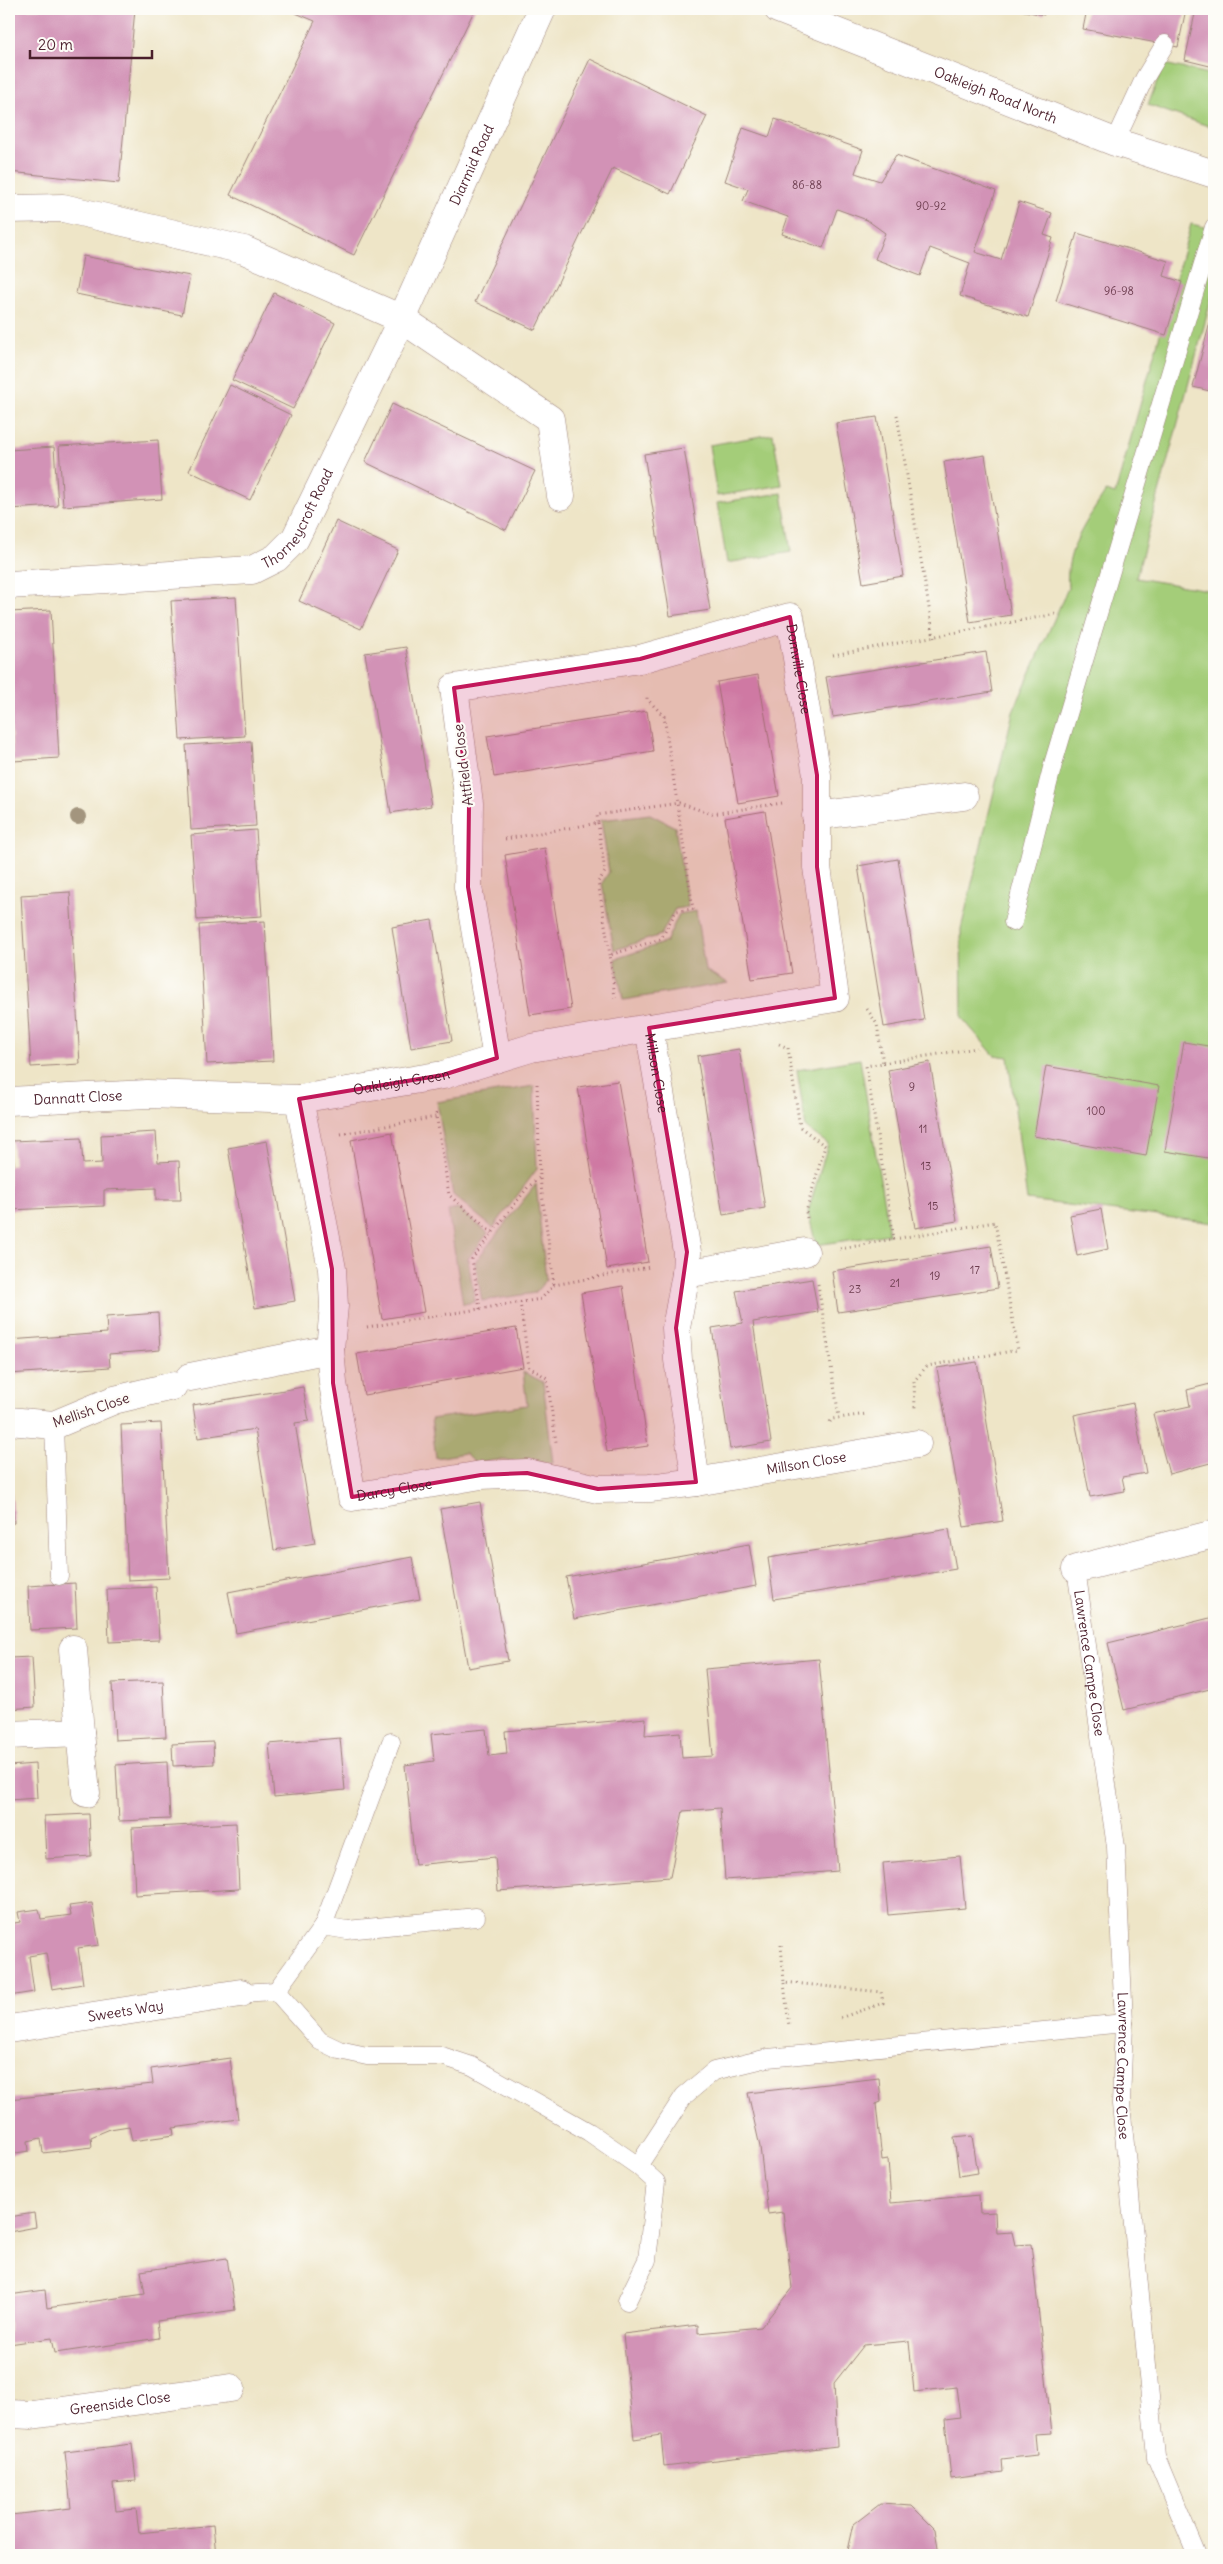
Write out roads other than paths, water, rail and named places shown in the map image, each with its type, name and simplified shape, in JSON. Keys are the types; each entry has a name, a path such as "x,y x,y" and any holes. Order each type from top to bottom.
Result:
{"street":[{"name":"Diarmid Road","path":"402,320 542,9"},
{"name":"Oakleigh Road North","path":"778,9 1115,142 1214,174"},
{"path":"9,210 64,208 244,250 402,320 550,419 560,496"},
{"name":"Thorneycroft Road","path":"9,586 252,570 276,558 295,539 402,320"},
{"name":"Domville Close","path":"640,659 790,617 816,775 816,867 835,998"},
{"name":"Attfield Close","path":"497,1058 468,887 469,803 454,688 640,659"},
{"path":"816,806 964,796"},
{"name":"Millson Close","path":"696,1482 678,1360 676,1328 686,1267 649,1028 835,998"},
{"name":"Oakleigh Green","path":"147,1094 300,1099 443,1075 531,1048 649,1028"},
{"name":"Dannatt Close","path":"9,1101 147,1094"},
{"name":"Darcy Close","path":"300,1099 332,1269 331,1341 333,1383 352,1497 481,1475 527,1473"},
{"path":"686,1267 818,1251"},
{"name":"Mellish Close","path":"9,1421 54,1425 114,1400 331,1341"},
{"name":"Millson Close","path":"527,1473 598,1489 650,1488 696,1482 917,1444"},
{"path":"1076,1569 1214,1534"},
{"path":"73,1649 86,1793"},
{"path":"9,1735 80,1732"},
{"name":"Sweets Way","path":"9,2029 241,1993"},
{"name":"Greenside Close","path":"9,2414 32,2415 231,2388"}],"lane":[{"path":"1115,142 1144,79 1165,44"},
{"path":"1013,922 1053,764 1214,227"},
{"path":"54,1425 59,1576"},
{"name":"Lawrence Campe Close","path":"1076,1569 1116,1847 1124,2023 1121,2104 1156,2457 1197,2555"},
{"path":"276,1991 323,1926 391,1742"},
{"path":"323,1926 347,1930 476,1917"},
{"path":"241,1993 276,1991"},
{"path":"276,1991 320,2041 340,2050 367,2056 442,2056 472,2066 589,2132 638,2166 656,2182 647,2260 627,2301"},
{"path":"638,2166 684,2096 714,2071 768,2058 1124,2023"}]}
